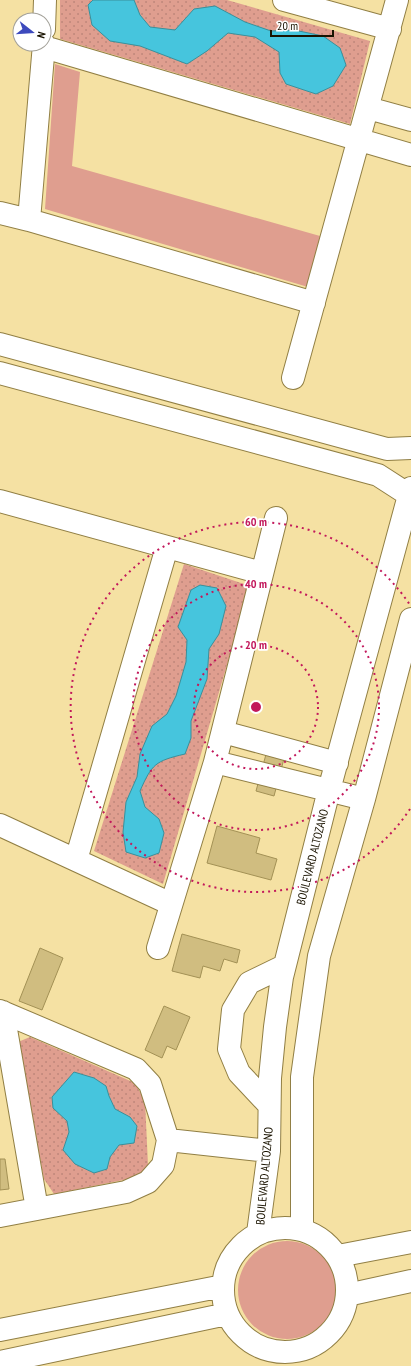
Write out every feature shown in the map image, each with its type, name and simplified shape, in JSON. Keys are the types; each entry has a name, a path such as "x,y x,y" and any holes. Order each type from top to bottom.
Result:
{"street":[{"path":"45,0 45,12"},
{"path":"284,0 390,29"},
{"path":"293,378 360,140 397,0"},
{"path":"52,43 411,155"},
{"path":"29,220 43,52"},
{"path":"368,108 411,120"},
{"path":"0,213 29,220 314,303"},
{"path":"0,344 387,449 411,448"},
{"path":"0,373 378,475 410,492"},
{"name":"BOULEVARD ALTOZANO","path":"258,1233 269,1150 270,1078 275,1027 284,966 329,790 410,492"},
{"path":"0,501 262,572"},
{"path":"158,948 215,762 276,518"},
{"path":"76,860 167,547"},
{"path":"302,1229 302,1077 318,956 364,800 411,619"},
{"path":"223,732 337,763"},
{"path":"215,762 364,800"},
{"path":"0,825 171,904"},
{"path":"269,1105 239,1073 229,1050 233,1010 249,983 284,966"},
{"path":"0,1216 126,1192 148,1182 163,1165 168,1140 150,1084 136,1070 1,1012"},
{"path":"1,1012 37,1209"},
{"path":"168,1140 269,1150"},
{"name":"BOULEVARD ALTOZANO","path":"288,1227 302,1229 316,1235 329,1244 338,1256 346,1275 348,1295 338,1322 330,1334 318,1343 306,1358 291,1352 276,1359 262,1348 250,1342 239,1332 227,1314 223,1286 224,1278 228,1264 236,1251 246,1241 258,1233 273,1228 288,1227"},
{"path":"338,1256 411,1242"},
{"path":"348,1295 411,1281"},
{"path":"0,1330 223,1286"},
{"path":"0,1362 227,1314"}],"shaded area":[{"path":"60,0 227,0 370,41 350,124 60,39"},
{"path":"55,64 80,72 72,166 320,236 308,287 45,209"},
{"path":"184,564 250,586 163,884 94,851"},
{"path":"30,1037 135,1083 145,1101 148,1165 138,1177 54,1194 44,1179 18,1042"},
{"path":"287,1241 306,1245 321,1256 332,1271 336,1290 332,1309 321,1324 306,1335 287,1339 268,1335 253,1324 242,1309 238,1290 242,1271 253,1256 268,1245"}],"water":[{"path":"93,0 134,0 140,15 150,27 175,30 194,9 215,6 245,22 271,31 294,30 323,36 340,48 346,65 333,86 316,94 286,84 280,73 279,52 255,37 228,33 207,51 187,64 140,46 110,41 92,25 88,5"},
{"path":"200,585 217,588 226,606 219,634 209,649 207,679 191,721 191,738 185,754 167,759 156,765 148,775 140,791 145,807 159,819 164,833 159,853 145,858 126,852 123,832 126,802 137,777 140,754 152,726 167,714 176,696 186,662 187,640 178,627 191,590"},
{"path":"74,1072 94,1078 106,1086 115,1109 130,1117 137,1126 134,1143 119,1145 110,1157 107,1169 94,1173 75,1164 63,1150 69,1132 67,1121 53,1108 52,1097"}],"building":[{"path":"271,736 289,740 274,796 256,791"},
{"path":"217,826 260,838 256,853 277,859 271,880 207,863"},
{"path":"182,934 240,950 237,963 224,959 220,971 203,966 200,978 172,971"},
{"path":"40,948 63,958 42,1010 19,1001"},
{"path":"164,1006 190,1017 176,1050 167,1046 162,1058 145,1050"},
{"path":"0,1159 5,1159 9,1189 0,1190"}]}
